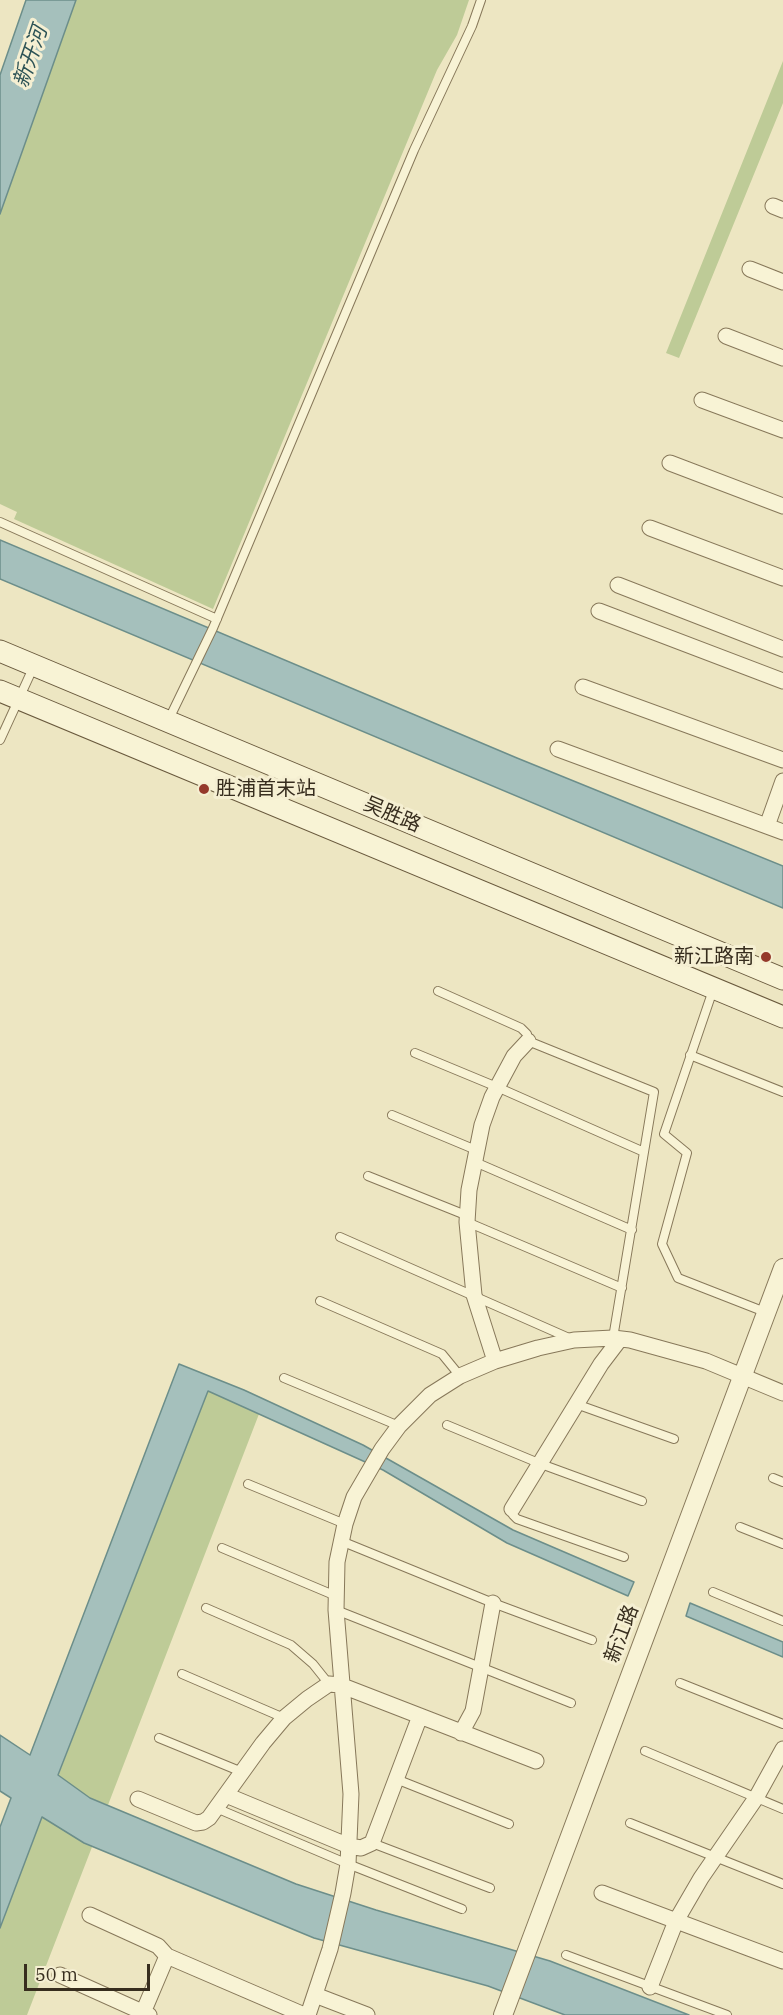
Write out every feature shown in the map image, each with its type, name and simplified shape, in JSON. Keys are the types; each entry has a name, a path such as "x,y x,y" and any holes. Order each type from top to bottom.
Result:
{"main road":[{"name":"吴胜路","path":"0,651 783,979"},
{"name":"吴胜路","path":"9,695 783,1017"}],"street":[{"path":"750,269 783,282"},
{"path":"726,336 783,358"},
{"path":"702,400 783,430"},
{"path":"670,463 783,506"},
{"path":"650,528 783,578"},
{"path":"618,585 783,649"},
{"path":"599,611 783,681"},
{"path":"584,687 783,760"},
{"path":"558,749 783,832"},
{"path":"767,826 783,781"},
{"path":"495,1361 474,1295 468,1190 482,1125 497,1087 514,1056 528,1041"},
{"name":"新江路","path":"506,2010 783,1269"},
{"path":"512,1509 616,1338"},
{"path":"308,2015 330,1949 348,1864 351,1794 335,1685 337,1562 345,1524 354,1497 368,1471 399,1426 430,1395 460,1376 495,1361 574,1340 616,1338 706,1361 783,1393"},
{"path":"461,1732 473,1711 493,1604"},
{"path":"138,1799 196,1823 203,1822 209,1818 262,1743 284,1718 307,1699 335,1685 536,1761"},
{"path":"226,1795 348,1846 361,1848 372,1843 420,1716"},
{"path":"650,1987 676,1921 756,1798 783,1749"},
{"path":"602,1893 783,1961"},
{"path":"90,1915 158,1946 168,1956 304,2015"},
{"path":"60,1975 145,2014 168,1956"},
{"path":"315,1995 367,2015"}],"lane":[{"path":"168,721 217,619 414,150 472,26 481,0"},
{"path":"0,522 217,619"},
{"path":"0,740 9,695 34,666"},
{"path":"714,988 664,1134 687,1153 662,1244 678,1278 766,1312"},
{"path":"438,991 521,1028 527,1034 528,1041 654,1092 616,1338"},
{"path":"415,1053 645,1152"},
{"path":"690,1055 783,1092"},
{"path":"392,1115 632,1230"},
{"path":"368,1176 622,1288"},
{"path":"340,1237 574,1340"},
{"path":"320,1301 442,1354 460,1376"},
{"path":"284,1378 399,1426"},
{"path":"576,1404 674,1439"},
{"path":"447,1425 541,1464 642,1501"},
{"path":"773,1478 783,1482"},
{"path":"248,1484 345,1524"},
{"path":"512,1509 517,1519 624,1557"},
{"path":"740,1527 783,1544"},
{"path":"341,1541 493,1604 592,1640"},
{"path":"222,1548 336,1603 481,1668 571,1703"},
{"path":"713,1592 783,1621"},
{"path":"206,1608 291,1645 335,1685"},
{"path":"182,1674 284,1718"},
{"path":"680,1683 783,1724"},
{"path":"159,1738 242,1772"},
{"path":"645,1751 783,1809"},
{"path":"396,1779 509,1824"},
{"path":"216,1808 462,1909"},
{"path":"630,1823 783,1884"},
{"path":"372,1843 490,1888"},
{"path":"566,1955 727,2015"}],"green space":[{"path":"76,0 469,0 457,35 437,70 213,609 14,519 17,512 0,504 0,214"},
{"path":"783,61 783,103 679,358 666,353"},
{"path":"208,1391 259,1414 108,1805 90,1798 58,1776"},
{"path":"42,1817 92,1847 27,2015 0,2015 0,1928"}],"water":[{"name":"新开河","path":"26,0 76,0 0,214 0,75"},
{"path":"0,540 517,758 783,866 783,908 0,579"},
{"path":"179,1364 244,1390 363,1445 513,1530 634,1582 628,1596 507,1543 383,1470 208,1391 58,1775 90,1798 296,1884 550,1961 689,2015 565,2015 488,1986 314,1938 84,1843 42,1817 0,1928 0,1827 11,1798 0,1791 0,1735 30,1755"},
{"path":"690,1603 783,1642 783,1657 686,1616"}],"place":[{"name":"胜浦首末站","path":"204,789"},
{"name":"新江路南","path":"766,957"}]}
